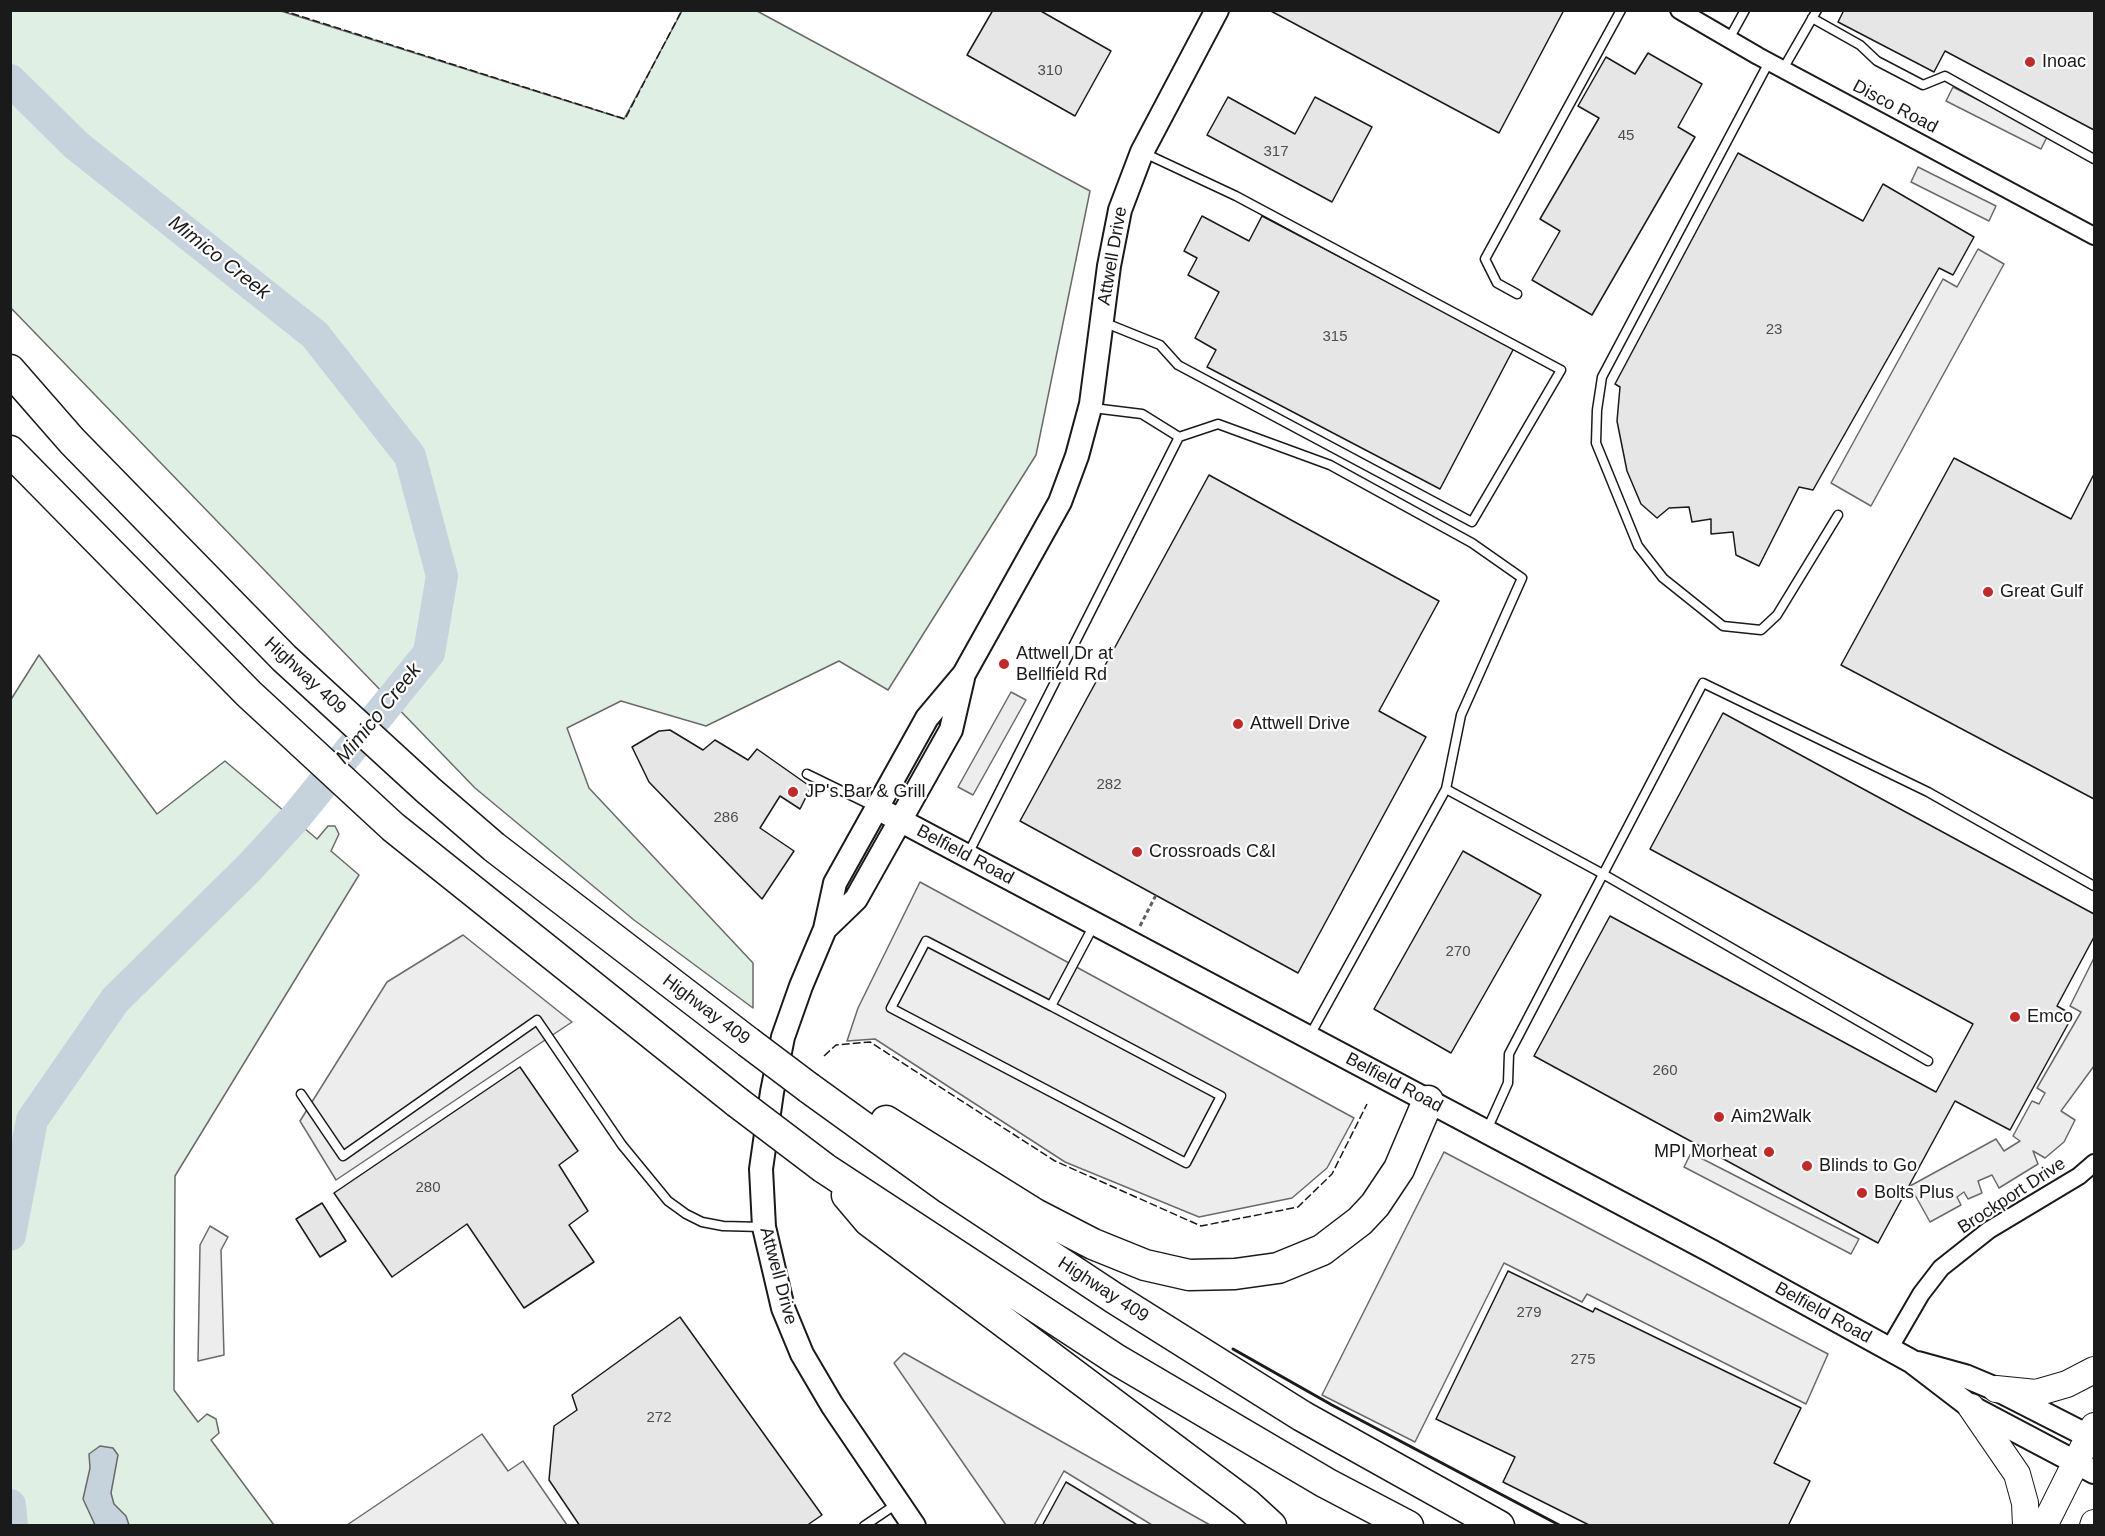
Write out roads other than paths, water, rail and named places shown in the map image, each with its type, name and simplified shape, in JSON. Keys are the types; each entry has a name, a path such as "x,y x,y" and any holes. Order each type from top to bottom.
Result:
{"highway":[{"name":"Highway 409","path":"10,370 72,441 284,658 494,847 809,1088 949,1189 1114,1298 1302,1416 1499,1526"},
{"path":"10,451 249,694 393,827 737,1102 824,1168 1117,1360 1326,1483 1408,1526"},
{"path":"809,1088 871,1112 1035,1214 1093,1244 1145,1265 1189,1275 1236,1274 1278,1268 1322,1250 1342,1238 1375,1205 1391,1183 1406,1155 1428,1101"},
{"path":"824,1168 869,1221 1247,1504 1271,1526"}],"main road":[{"name":"Attwell Drive","path":"914,1526 832,1406 802,1354 783,1308 764,1227 761,1169 774,1081 790,1016 825,929 835,883 927,718 964,674 1060,502 1077,456 1090,408 1109,266 1120,210 1142,152 1217,10"},
{"name":"Attwell Drive","path":"825,929 856,899 951,730 964,674"},
{"name":"Belfield Road","path":"877,808 1911,1361 1971,1407 2085,1468"},
{"name":"Belfield Road","path":"1911,1361 1965,1376 2093,1434"},
{"path":"1996,1389 2036,1393 2067,1384 2094,1370"},
{"path":"1971,1407 2017,1474 2025,1503 2026,1526"},
{"path":"2044,1526 2085,1468 2093,1434"}],"street":[{"name":"Disco Road","path":"1679,10 1776,65 2094,236"},
{"name":"Brockport Drive","path":"1889,1349 1915,1304 1941,1268 1989,1230 2079,1176 2094,1163"}],"lane":[{"path":"1517,294 1497,283 1485,259 1621,10"},
{"path":"1729,39 1745,10"},
{"path":"1838,515 1777,615 1770,622 1761,630 1723,626 1663,578 1638,546 1596,443 1597,410 1602,377 1776,65 1815,14 1860,45 1877,61 1923,85 1945,76 2094,159"},
{"path":"1102,322 1160,345 1178,365 1472,522 1561,370 1236,196 1142,152"},
{"path":"1090,408 1142,414 1179,437"},
{"path":"966,856 1179,437 1218,424 1330,465 1472,543 1522,578 1461,715 1446,789 1309,1038"},
{"path":"1486,1132 1508,1083 1509,1054 1703,683 1928,792 2094,886"},
{"path":"807,774 877,808"},
{"path":"1446,789 1603,874 1928,1061"},
{"path":"1051,1006 1095,924"},
{"path":"926,941 1051,1006 1221,1096 1186,1163 891,1008 926,941"},
{"path":"301,1094 343,1156 537,1020 622,1145 668,1202 702,1222 723,1226 764,1227"},
{"path":"864,1526 898,1503"}],"waterway":[{"name":"Mimico Creek","path":"10,80 76,145 315,335 410,456 442,576 429,653 295,818 249,868 115,1000 32,1120 10,1235"},
{"name":"Mimico Creek","path":"10,1505 12,1526"}],"place":[{"name":"Inoac","path":"2030,62"},
{"name":"Great Gulf","path":"1988,592"},
{"name":"Attwell Dr at Bellfield Rd","path":"1004,664"},
{"name":"Attwell Drive","path":"1238,724"},
{"name":"JP's Bar & Grill","path":"793,792"},
{"name":"Crossroads C&I","path":"1137,852"},
{"name":"Emco","path":"2015,1017"},
{"name":"Aim2Walk","path":"1719,1117"},
{"name":"MPI Morheat","path":"1769,1152"},
{"name":"Blinds to Go","path":"1807,1166"},
{"name":"Bolts Plus","path":"1862,1193"}]}
